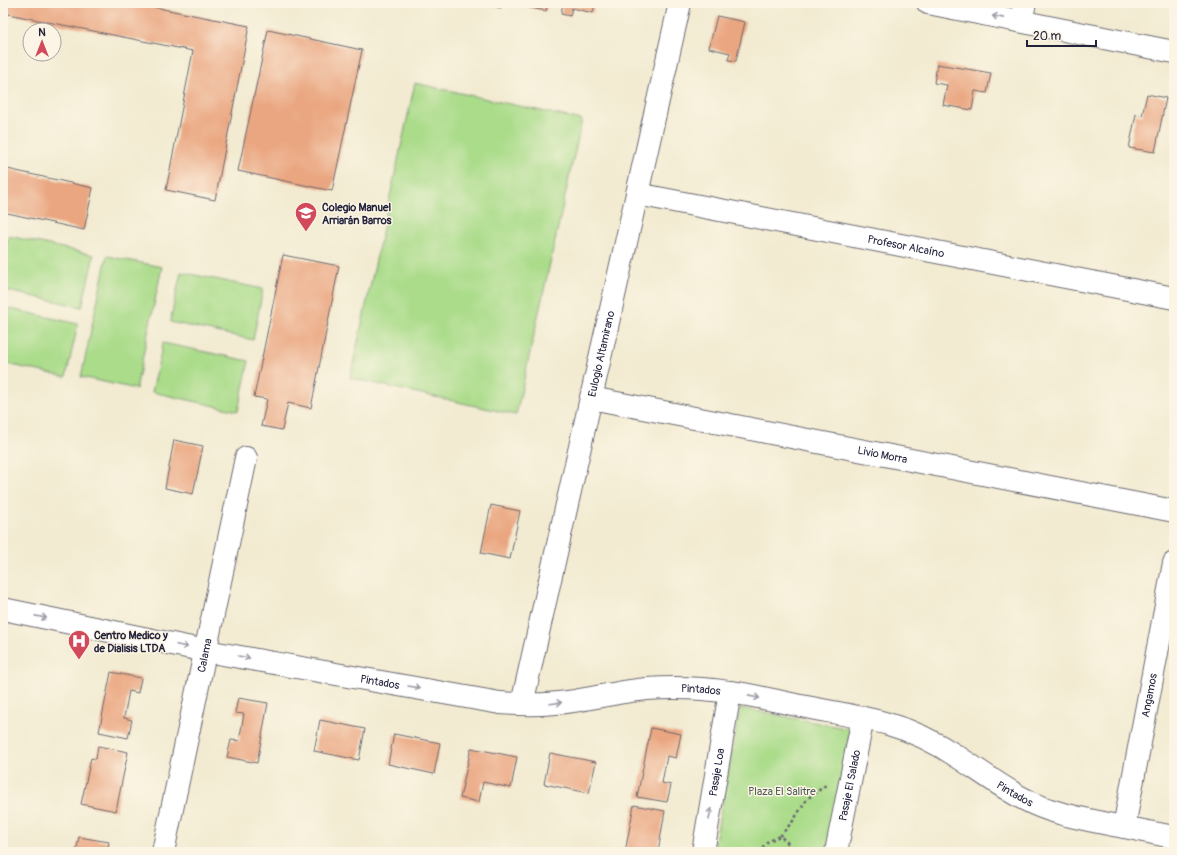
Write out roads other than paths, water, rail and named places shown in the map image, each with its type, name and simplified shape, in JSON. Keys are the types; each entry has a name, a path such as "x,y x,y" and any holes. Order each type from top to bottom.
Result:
{"street":[{"name":"Eulogio Altamirano","path":"522,704 680,3"},
{"path":"928,3 1023,12 1174,52"},
{"name":"Profesor Alcaíno","path":"637,194 1174,298"},
{"name":"Livio Morra","path":"591,398 1174,511"},
{"name":"Calama","path":"163,852 246,458"},
{"name":"Angamos","path":"1124,827 1174,563"},
{"name":"Pintados","path":"3,609 206,651 493,701 522,704 548,704 646,689 702,689 730,692 889,724 935,743 1008,790 1040,807 1079,818 1174,837"},
{"name":"Pasaje Loa","path":"703,852 730,692"},
{"name":"Pasaje El Salado","path":"836,852 863,718"}],"place":[{"name":"Colegio Manuel Arriarán Barros","path":"306,232"},
{"name":"Centro Medico y de Dialisis LTDA","path":"79,660"}],"park label":[{"name":"Plaza El Salitre","path":"782,791"}]}
